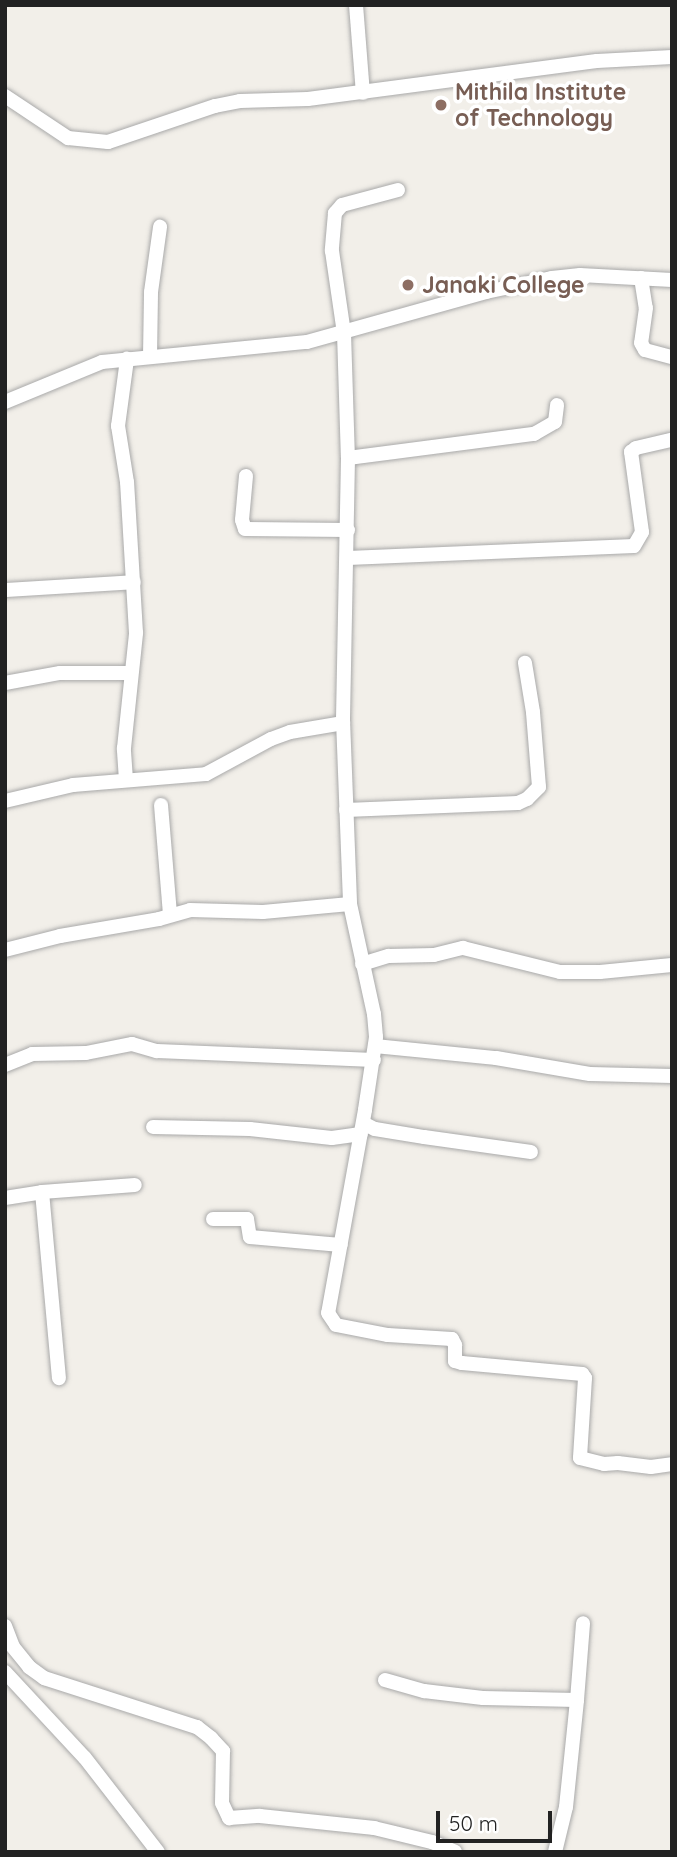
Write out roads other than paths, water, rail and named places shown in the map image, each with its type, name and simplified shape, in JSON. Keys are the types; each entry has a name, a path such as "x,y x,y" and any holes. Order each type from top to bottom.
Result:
{"street":[{"path":"356,5 363,93"},
{"path":"5,96 68,138 95,143 143,133 228,103 363,93 597,61 672,57"},
{"path":"398,190 346,204 335,213 332,251 344,333 348,458 343,723 350,904 374,1014 374,1053 328,1313 336,1325 388,1335 452,1339 455,1345 455,1361 462,1363 582,1374 585,1378 580,1458 604,1464 618,1462 651,1467 672,1464"},
{"path":"150,357 151,292 160,227"},
{"path":"5,402 102,362 269,348 344,333 486,292 552,278 580,275 672,281"},
{"path":"641,278 646,308 641,343 645,350 672,357"},
{"path":"126,780 124,748 136,633 127,482 118,426 127,359"},
{"path":"348,458 534,434 555,422 556,405"},
{"path":"348,558 634,545 642,533 631,452 636,448 672,440"},
{"path":"246,476 242,520 245,529 348,530"},
{"path":"5,590 134,582"},
{"path":"346,810 518,803 527,799 539,787 533,712 525,663"},
{"path":"5,683 60,673 131,673"},
{"path":"5,802 73,785 206,774 244,751 280,736 343,723"},
{"path":"161,805 170,915"},
{"path":"5,950 190,910 263,912 350,904"},
{"path":"362,964 388,956 433,955 463,948 560,972 672,965"},
{"path":"5,1065 32,1054 86,1053 132,1044 157,1051 374,1053 496,1058 590,1074 672,1076"},
{"path":"153,1127 275,1130 332,1138 362,1128 531,1152"},
{"path":"5,1198 42,1192 135,1185"},
{"path":"42,1192 59,1378"},
{"path":"213,1219 247,1219 250,1237 341,1245"},
{"path":"555,1852 566,1807 583,1623"},
{"path":"5,1626 13,1647 29,1667 44,1678 197,1727 223,1751 222,1803 229,1818 260,1816 374,1828 432,1842 454,1852"},
{"path":"29,1667 8,1675 85,1758 158,1852"},
{"path":"385,1680 436,1693 577,1700"}],"place":[{"name":"Mithila Institute of Technology","path":"441,105"},
{"name":"Janaki College","path":"408,285"}]}
